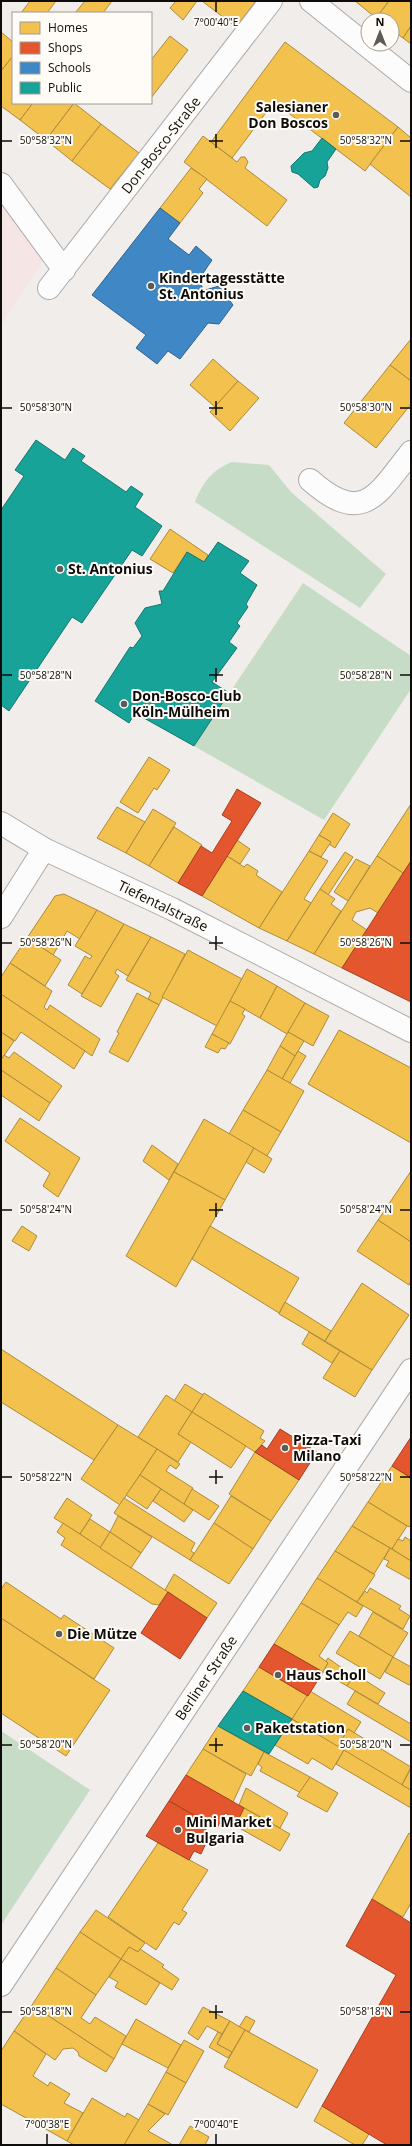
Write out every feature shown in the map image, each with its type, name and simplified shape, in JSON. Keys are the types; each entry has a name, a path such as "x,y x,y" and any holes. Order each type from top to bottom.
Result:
{"street":[{"name":"Don-Bosco-Straße","path":"49,288 271,1"},
{"path":"310,1 411,81"},
{"path":"1,184 64,270"},
{"path":"310,480 332,497 342,502 357,504 370,499 380,490 411,452"},
{"name":"Tiefentalstraße","path":"1,823 44,849 172,909 411,1031"},
{"path":"1,917 44,849"},
{"name":"Berliner Straße","path":"1,1985 411,1370"}],"shaded area":[{"path":"1,203 44,259 1,325"}],"green space":[{"path":"232,462 269,465 291,492 386,574 360,608 195,502 201,488 209,478 219,469"},
{"path":"303,583 411,656 411,689 324,820 194,746"},
{"path":"1,1731 90,1790 1,1925"}],"building: Homes":[{"path":"30,1 56,1 48,12 22,12"},
{"path":"85,1 112,1 104,12 76,12"},
{"path":"176,1 197,1 183,20 170,8"},
{"path":"202,1 256,1 236,27"},
{"path":"355,1 389,1 381,12 369,12"},
{"path":"389,1 411,1 411,26 403,38 400,36 400,12 381,12"},
{"path":"411,26 411,44 403,38"},
{"path":"1,32 12,41 12,57 1,71"},
{"path":"170,36 188,50 152,97 152,59"},
{"name":"Salesianer Don Boscos","path":"285,42 398,127 365,171 274,102 232,158 211,142"},
{"path":"12,57 12,104 32,104 20,120 1,106 1,71"},
{"path":"32,104 73,104 46,140 20,120"},
{"path":"73,104 101,124 72,161 46,140"},
{"path":"101,124 139,153 110,189 72,161"},
{"path":"398,127 411,138 411,197 370,164"},
{"path":"203,136 237,162 241,157 245,157 248,162 245,168 287,200 267,226 184,162"},
{"path":"191,168 207,179 199,189 203,193 180,223 160,208"},
{"path":"411,339 411,381 390,365"},
{"path":"213,359 238,381 215,407 190,385"},
{"path":"390,365 411,381 411,404 376,448 344,423"},
{"path":"238,381 259,398 230,431 210,412"},
{"path":"170,529 208,555 204,562 187,552 173,573 150,559"},
{"path":"149,757 170,770 157,790 154,788 138,813 120,802"},
{"path":"411,804 411,861 403,873 377,856"},
{"path":"117,807 145,822 126,853 97,838"},
{"path":"153,809 176,823 149,866 126,853"},
{"path":"333,813 350,824 335,848 329,844 331,842 319,835"},
{"path":"174,827 202,845 178,883 149,866"},
{"path":"319,835 331,842 321,857 309,851"},
{"path":"237,840 250,849 240,864 227,856"},
{"path":"309,851 328,861 304,899 311,903 287,941 259,928"},
{"path":"345,852 353,857 328,895 320,889"},
{"path":"227,856 244,867 247,864 258,871 256,875 282,892 259,928 202,896"},
{"path":"377,856 403,873 378,913 370,908 356,912 352,920 367,930 342,968 314,954"},
{"path":"356,859 370,866 348,901 334,892"},
{"path":"320,889 335,899 331,904 341,911 314,954 287,941"},
{"path":"64,894 97,910 80,939 67,931 53,955 27,938 55,896"},
{"path":"97,910 124,924 82,994 68,985 85,956 90,959 92,956 75,946"},
{"path":"124,924 151,937 128,976 117,969 115,973 119,976 101,1007 81,996"},
{"path":"151,937 185,954 159,1005 148,999 151,993 126,980"},
{"path":"27,938 61,960 45,986 10,963"},
{"path":"188,950 242,979 217,1026 162,997"},
{"path":"10,963 52,991 44,1007 47,1010 50,1005 100,1039 92,1056 1,994 1,977"},
{"path":"247,969 277,986 260,1018 230,1001"},
{"path":"277,986 305,1003 287,1034 260,1018"},
{"path":"137,993 159,1005 128,1062 109,1052 119,1033 117,1032"},
{"path":"1,994 85,1051 74,1069 21,1032 15,1041 1,1032"},
{"path":"230,1001 245,1009 242,1014 245,1016 230,1044 212,1034"},
{"path":"305,1003 329,1016 313,1046 288,1032"},
{"path":"339,1030 411,1068 411,1143 308,1084"},
{"path":"1,1032 14,1041 1,1060"},
{"path":"288,1032 304,1041 295,1056 280,1046"},
{"path":"212,1034 229,1043 225,1049 221,1048 218,1053 205,1047"},
{"path":"280,1046 295,1056 282,1079 267,1070"},
{"path":"298,1051 306,1056 290,1083 282,1079"},
{"path":"14,1052 62,1086 50,1103 1,1070 1,1060 4,1055 9,1058"},
{"path":"1,1070 50,1103 39,1121 1,1095"},
{"path":"267,1070 304,1091 281,1132 243,1110"},
{"path":"243,1110 281,1132 267,1156 229,1134"},
{"path":"20,1118 80,1158 58,1197 43,1186 50,1173 5,1141"},
{"path":"204,1119 254,1148 225,1200 174,1172"},
{"path":"152,1145 178,1164 169,1180 143,1161"},
{"path":"254,1148 272,1159 264,1173 246,1162"},
{"path":"411,1171 411,1242 378,1220"},
{"path":"174,1172 225,1200 176,1287 126,1256"},
{"path":"378,1220 411,1242 411,1281 409,1285 357,1251"},
{"path":"22,1226 37,1236 29,1251 12,1241"},
{"path":"210,1226 299,1278 279,1313 192,1259"},
{"path":"362,1283 409,1315 372,1370 325,1341"},
{"path":"285,1302 331,1331 325,1341 279,1314"},
{"path":"309,1332 340,1351 332,1363 302,1344"},
{"path":"1,1349 118,1425 94,1460 1,1402"},
{"path":"340,1351 372,1370 355,1397 323,1378"},
{"path":"185,1384 203,1395 192,1412 174,1401"},
{"path":"204,1393 264,1431 260,1438 265,1441 255,1452 192,1412"},
{"path":"166,1395 192,1412 178,1434 191,1442 178,1462 138,1437"},
{"path":"192,1412 246,1446 231,1468 178,1434"},
{"path":"118,1425 157,1449 120,1505 81,1479"},
{"path":"157,1449 180,1464 176,1469 170,1465 166,1471 193,1488 184,1504 140,1475"},
{"path":"255,1452 299,1480 271,1521 229,1494"},
{"path":"392,1466 411,1478 411,1524 409,1527 368,1502"},
{"path":"140,1475 161,1489 147,1509 126,1495"},
{"path":"161,1489 193,1510 184,1522 153,1501"},
{"path":"192,1489 219,1506 209,1520 184,1504"},
{"path":"231,1496 271,1521 253,1549 214,1523"},
{"path":"67,1498 92,1515 80,1534 54,1518"},
{"path":"124,1498 195,1543 191,1551 194,1553 190,1560 114,1513"},
{"path":"368,1502 407,1526 392,1549 352,1526"},
{"path":"118,1516 152,1537 141,1553 110,1532"},
{"path":"90,1519 110,1532 100,1548 80,1534"},
{"path":"63,1523 168,1592 159,1605 152,1604 61,1545 65,1538 57,1532"},
{"path":"214,1523 253,1549 229,1584 190,1560"},
{"path":"352,1526 390,1548 374,1574 335,1551"},
{"path":"110,1532 141,1553 131,1568 100,1548"},
{"path":"405,1537 411,1541 411,1561 392,1549 398,1539 403,1541"},
{"path":"390,1548 411,1561 411,1580 386,1566 389,1561 384,1559"},
{"path":"335,1551 375,1575 357,1602 317,1578"},
{"path":"174,1574 217,1603 207,1618 165,1590"},
{"path":"317,1578 363,1606 356,1617 348,1612 339,1625 301,1603"},
{"name":"Die Mütze","path":"6,1582 61,1619 64,1615 114,1648 94,1679 1,1618 1,1589"},
{"path":"370,1588 401,1606 399,1609 410,1616 403,1629 357,1602 365,1591 367,1593"},
{"path":"301,1603 339,1625 319,1656 328,1663 323,1672 274,1644"},
{"path":"373,1612 408,1633 393,1657 359,1636"},
{"path":"1,1618 110,1690 66,1756 1,1713"},
{"path":"350,1631 393,1657 380,1679 336,1653"},
{"path":"393,1657 411,1667 411,1682 409,1685 385,1672"},
{"path":"328,1658 353,1676 347,1686 323,1672 328,1663 326,1661"},
{"path":"259,1667 308,1696 292,1719 243,1691"},
{"path":"355,1674 385,1693 378,1704 347,1686"},
{"path":"310,1691 361,1722 354,1733 348,1729 338,1747 292,1719"},
{"path":"355,1691 411,1724 411,1742 347,1704"},
{"path":"292,1719 344,1750 332,1770 312,1758 308,1764 275,1745"},
{"path":"218,1726 264,1752 251,1776 203,1749"},
{"path":"348,1729 411,1767 402,1785 338,1747"},
{"path":"203,1749 246,1774 233,1802 186,1775"},
{"path":"344,1750 411,1790 411,1808 336,1764"},
{"path":"264,1752 310,1777 301,1793 260,1771 262,1767 258,1764"},
{"path":"411,1768 411,1790 402,1785"},
{"path":"310,1777 338,1793 327,1812 297,1796"},
{"path":"246,1788 288,1813 280,1828 239,1805"},
{"path":"244,1808 290,1834 280,1851 227,1821 230,1815 238,1820"},
{"path":"409,1833 411,1834 411,1903 403,1917 372,1899"},
{"path":"158,1843 208,1870 182,1910 187,1913 179,1925 174,1922 156,1950 108,1917"},
{"path":"96,1910 145,1943 138,1952 129,1947 121,1959 80,1932"},
{"path":"80,1932 121,1959 96,1995 56,1968"},
{"path":"129,1947 138,1952 140,1949 164,1965 162,1967 179,1979 172,1990 121,1959"},
{"path":"121,1959 160,1983 146,2005 115,1987 118,1982 109,1977"},
{"path":"56,1968 96,1995 81,2018 90,2024 95,2017 126,2036 114,2059 32,2005"},
{"path":"32,2005 114,2059 106,2072 79,2056 78,2052 73,2048 63,2049 55,2060 14,2031"},
{"path":"203,2007 230,2021 222,2034 207,2026 198,2040 188,2033"},
{"path":"246,2016 255,2021 249,2032 239,2027"},
{"path":"136,2019 181,2045 168,2068 122,2044"},
{"path":"230,2021 245,2030 232,2052 217,2044"},
{"path":"245,2030 318,2070 297,2108 224,2067"},
{"path":"14,2031 46,2054 33,2076 48,2086 50,2082 70,2094 64,2103 83,2113 67,2141 1,2104 1,2051"},
{"path":"218,2032 222,2034 217,2044 232,2052 228,2058 209,2047"},
{"path":"184,2040 204,2051 186,2083 166,2072"},
{"path":"166,2072 186,2083 168,2115 148,2104"},
{"path":"92,2098 125,2117 127,2113 139,2120 124,2145 74,2145 67,2141"},
{"path":"148,2104 165,2114 148,2131 173,2145 124,2145"},
{"path":"322,2106 369,2134 362,2145 355,2145 314,2121"},
{"path":"190,2126 209,2137 205,2145 179,2145"}],"building: Shops":[{"path":"237,789 261,803 202,896 178,883 201,846 212,853 232,821 222,815"},
{"path":"411,861 411,1002 342,968"},
{"path":"280,1429 317,1452 299,1480 255,1452 262,1445 267,1449"},
{"path":"411,1437 411,1478 392,1466"},
{"path":"168,1592 207,1618 180,1659 141,1633"},
{"path":"274,1644 323,1672 308,1696 259,1667"},
{"path":"186,1775 244,1808 238,1820 225,1813 217,1828 169,1801"},
{"path":"169,1801 209,1824 201,1838 207,1841 201,1854 194,1851 189,1860 146,1836"},
{"path":"372,1899 411,1923 411,2145 387,2145 322,2106 396,1975 346,1946"}],"building: Schools":[{"name":"Kindertagesstätte St. Antonius","path":"160,208 180,223 168,239 189,255 196,246 212,260 197,282 202,286 202,291 219,286 233,305 219,324 208,323 180,359 168,351 157,364 136,348 146,335 92,295"}],"building: Public":[{"path":"322,138 336,149 327,162 328,168 325,176 320,180 318,187 314,188 298,174 292,172 291,166 304,153 312,151"},
{"name":"St. Antonius","path":"36,440 65,460 73,448 85,456 81,461 126,492 131,486 143,494 135,507 162,526 142,556 132,550 82,623 72,617 9,711 1,705 1,510 24,476 15,470"},
{"path":"218,542 249,561 240,573 257,585 246,604 248,607 237,623 240,626 229,642 237,648 212,682 229,693 194,746 135,713 129,723 95,701 130,647 133,648 142,636 135,623 145,608 162,604 159,591 163,591 187,552 204,562"},
{"path":"243,1691 292,1719 269,1754 218,1726"}],"place":[{"name":"Salesianer Don Boscos","path":"336,115"},
{"name":"Kindertagesstätte St. Antonius","path":"151,286"},
{"name":"St. Antonius","path":"60,569"},
{"name":"Don-Bosco-Club Köln-Mülheim","path":"124,704"},
{"name":"Pizza-Taxi Milano","path":"285,1448"},
{"name":"Die Mütze","path":"59,1634"},
{"name":"Haus Scholl","path":"278,1675"},
{"name":"Paketstation","path":"247,1728"},
{"name":"Mini Market Bulgaria","path":"178,1830"}]}
